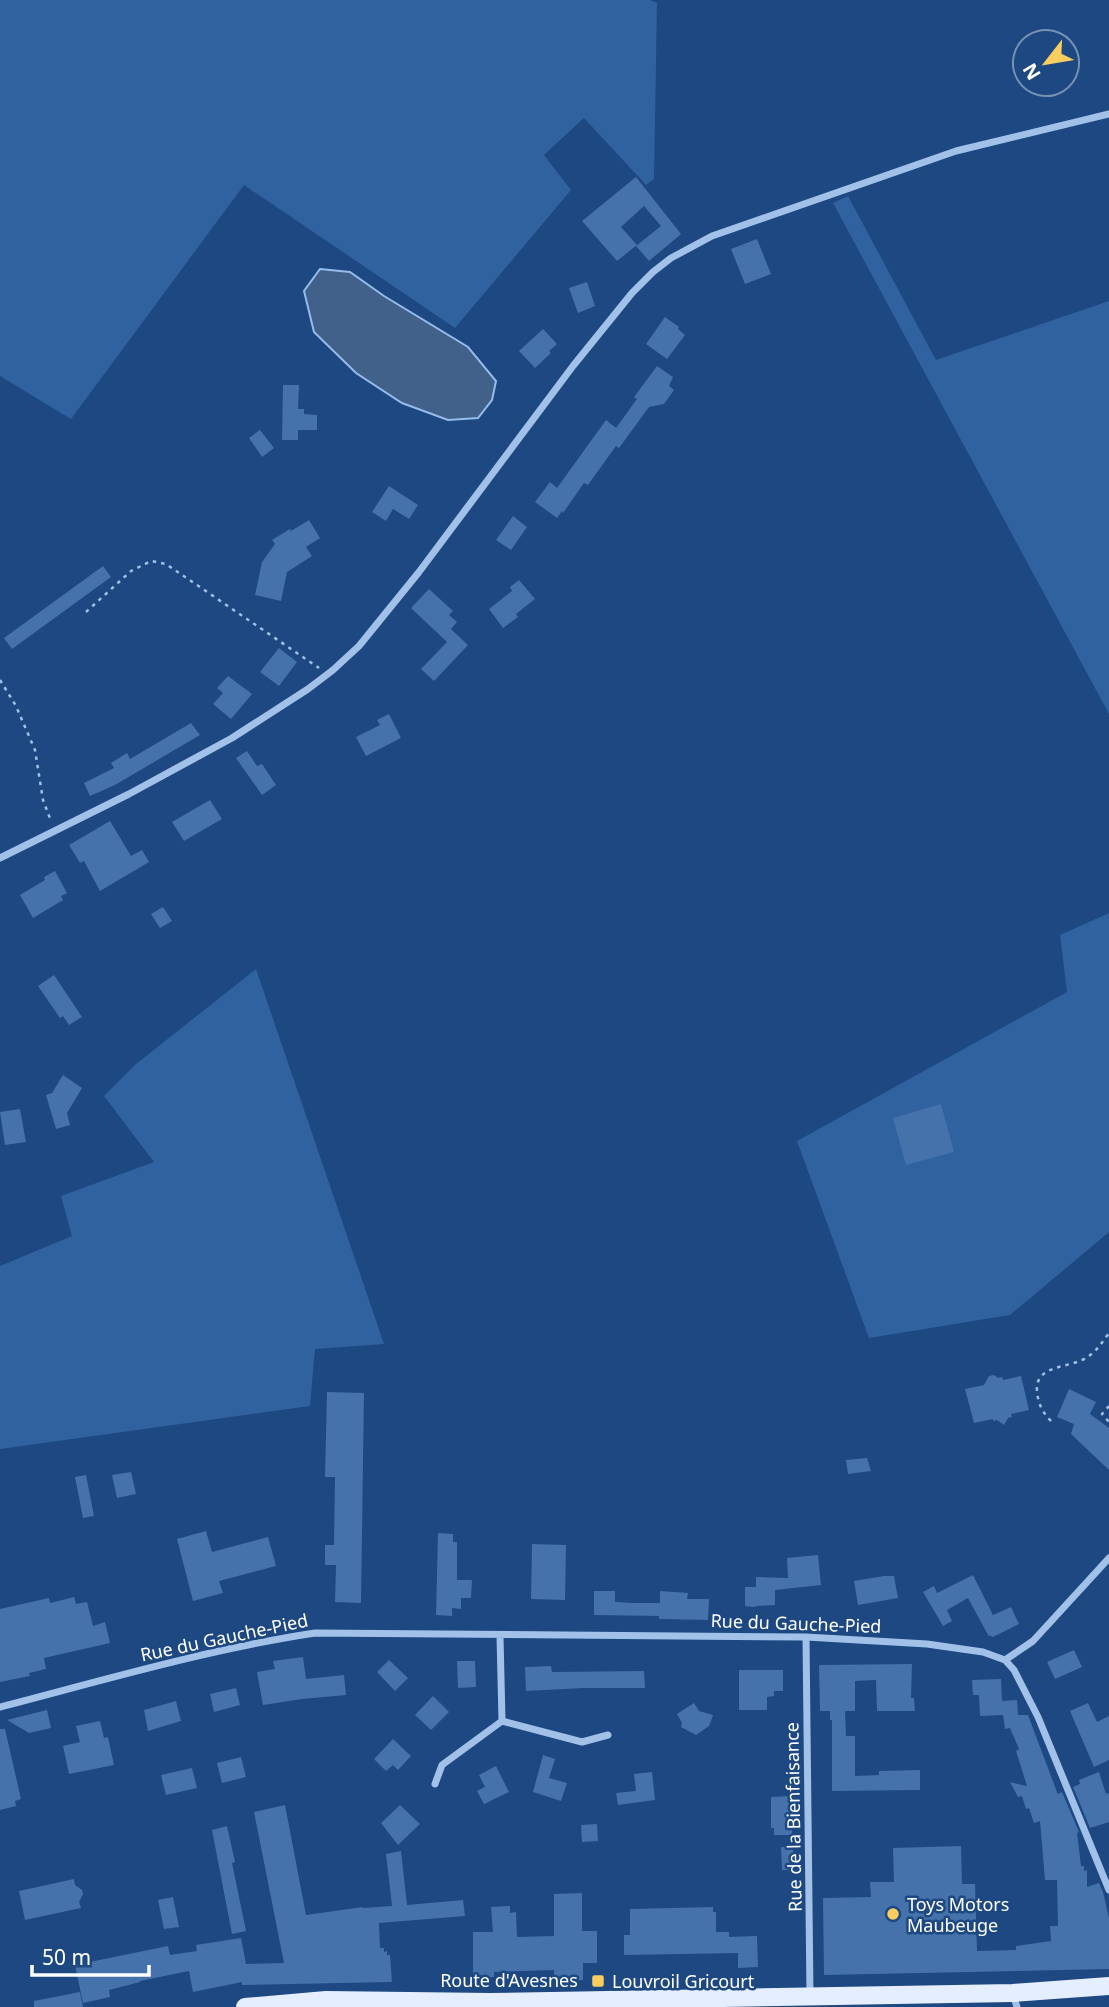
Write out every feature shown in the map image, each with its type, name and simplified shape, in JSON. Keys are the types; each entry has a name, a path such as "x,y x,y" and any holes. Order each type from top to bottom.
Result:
{"main road":[{"name":"Route d'Avesnes","path":"245,2007 326,2000 466,2004 921,1993 1015,2000 1109,1986"}],"street":[{"path":"0,858 232,738 308,689 359,646 419,572 573,366 632,293 671,258 712,236 956,151 1109,114"},
{"path":"1109,1558 1034,1641 1005,1660 1014,1671 1038,1717 1109,1890"},
{"name":"Rue du Gauche-Pied","path":"0,1707 186,1659 289,1636 315,1633 806,1637 927,1644 983,1653 1005,1660"},
{"path":"500,1636 502,1721"},
{"name":"Rue de la Bienfaisance","path":"806,1637 810,1996"},
{"path":"502,1721 582,1742 608,1735"},
{"path":"435,1784 442,1765 502,1721"}],"path":[{"path":"86,611 131,571 151,561 166,564 327,674"},
{"path":"0,680 16,706 35,750 43,800 55,831"},
{"path":"1051,1421 1038,1401 1036,1383 1044,1372 1082,1360 1096,1351 1109,1333"},
{"path":"1109,1406 1102,1414 1109,1422"}],"shaded area":[{"path":"0,0 650,0 657,3 654,179 646,185 584,118 544,155 571,190 455,328 244,185 71,419 0,376"},
{"path":"848,196 936,360 1109,301 1109,714 833,203"},
{"path":"320,269 350,272 468,347 496,381 492,400 478,418 448,420 402,403 356,373 314,332 304,291"},
{"path":"1109,913 1109,1232 1010,1315 869,1338 797,1141 1067,992 1060,935"},
{"path":"256,969 384,1344 315,1349 310,1406 0,1449 0,1266 72,1236 61,1196 154,1162 104,1096 136,1064"}],"building":[{"path":"636,177 681,234 649,261 636,246 661,226 644,206 621,227 637,245 617,261 582,221"},
{"path":"757,239 771,274 745,284 731,249"},
{"path":"587,282 595,306 578,313 569,288"},
{"path":"665,317 685,335 667,359 646,344"},
{"path":"543,329 557,344 535,368 519,351"},
{"path":"657,366 673,377 669,386 674,390 664,404 649,407 619,448 616,446 588,485 584,483 557,518 535,502 550,482 557,488 606,420 616,428"},
{"path":"283,385 299,385 298,409 304,409 304,414 317,415 317,430 298,430 298,440 282,440"},
{"path":"260,430 274,448 262,457 249,438"},
{"path":"389,486 418,505 409,519 393,509 386,521 372,512"},
{"path":"513,516 527,527 511,550 496,540"},
{"path":"309,520 320,538 306,547 312,556 287,572 281,601 255,595 262,562 275,544 272,540"},
{"path":"103,566 111,577 12,649 4,638"},
{"path":"519,580 535,599 503,628 489,609 512,591 510,587"},
{"path":"429,589 453,611 449,615 457,622 451,629 468,645 434,681 421,669 447,642 411,608"},
{"path":"279,648 297,662 279,686 260,672"},
{"path":"228,676 252,694 231,719 213,704 223,693 217,688"},
{"path":"389,714 401,738 366,756 356,737 380,725 377,720"},
{"path":"191,723 200,735 115,785 90,796 84,783 114,768 111,763 127,753 130,759"},
{"path":"247,751 257,766 262,764 276,785 262,795 236,758"},
{"path":"210,800 222,819 184,841 172,822"},
{"path":"110,821 131,856 142,850 149,862 100,891 84,861 80,863 69,845"},
{"path":"55,871 67,893 61,896 63,900 33,918 20,895"},
{"path":"163,907 172,921 160,928 151,914"},
{"path":"54,975 82,1017 69,1025 63,1016 60,1018 38,986"},
{"path":"63,1075 82,1088 67,1113 70,1125 56,1129 46,1095 52,1093"},
{"path":"941,1104 954,1152 906,1165 893,1118"},
{"path":"20,1109 26,1142 5,1145 0,1112"},
{"path":"989,1376 1002,1377 1003,1380 1021,1376 1029,1410 1011,1414 1012,1417 1008,1418 1004,1425 993,1419 974,1423 965,1389 984,1385"},
{"path":"1069,1389 1096,1402 1090,1414 1109,1428 1109,1470 1071,1434 1074,1424 1057,1417"},
{"path":"327,1392 364,1393 361,1603 335,1602 336,1565 325,1565 325,1545 334,1545 335,1477 325,1477"},
{"path":"867,1458 871,1471 848,1474 846,1460"},
{"path":"131,1472 136,1494 117,1498 112,1475"},
{"path":"86,1475 94,1516 83,1518 75,1477"},
{"path":"206,1531 212,1552 268,1537 276,1566 219,1581 223,1593 193,1601 177,1539"},
{"path":"438,1533 453,1534 453,1542 457,1542 457,1580 472,1580 471,1598 461,1598 461,1609 452,1608 452,1616 436,1615"},
{"path":"532,1544 566,1545 565,1600 531,1599"},
{"path":"818,1555 821,1585 775,1590 775,1605 745,1606 745,1587 756,1587 756,1577 788,1578 787,1558"},
{"path":"973,1575 993,1615 1011,1607 1019,1624 993,1637 988,1635 968,1598 947,1610 952,1621 943,1626 923,1592 934,1586 937,1593"},
{"path":"894,1576 898,1598 858,1605 854,1581"},
{"path":"594,1591 615,1591 615,1602 633,1603 660,1603 660,1591 688,1593 687,1599 709,1599 708,1620 594,1615"},
{"path":"74,1597 76,1604 87,1602 93,1626 105,1622 110,1643 44,1658 46,1669 29,1673 30,1676 0,1682 0,1609 49,1598 50,1603"},
{"path":"1074,1650 1082,1667 1055,1679 1047,1662"},
{"path":"303,1657 306,1679 344,1675 346,1695 263,1705 257,1672 275,1669 273,1661"},
{"path":"389,1660 408,1678 395,1691 377,1672"},
{"path":"457,1661 475,1661 476,1687 458,1688"},
{"path":"912,1664 911,1698 914,1698 915,1711 877,1711 876,1680 855,1681 855,1711 845,1711 846,1736 855,1736 855,1776 879,1775 879,1771 920,1770 920,1790 832,1791 832,1720 830,1711 820,1711 819,1665"},
{"path":"551,1666 552,1672 644,1671 645,1688 526,1691 525,1667"},
{"path":"739,1670 783,1670 783,1691 774,1691 774,1696 767,1697 767,1710 739,1710"},
{"path":"1001,1679 1002,1701 1017,1700 1018,1715 1028,1715 1057,1792 1062,1792 1079,1832 1081,1866 1084,1866 1084,1871 1087,1870 1087,1887 1099,1883 1103,1892 1109,1918 1109,1969 824,1975 823,1898 871,1897 870,1882 894,1882 893,1848 961,1846 962,1884 975,1884 977,1951 1016,1950 1016,1946 1051,1941 1050,1926 1058,1926 1057,1880 1045,1880 1040,1821 1034,1823 1022,1796 1018,1797 1010,1782 1027,1786 1016,1751 1019,1749 1010,1728 1005,1729 1003,1715 980,1716 979,1695 973,1695 972,1680"},
{"path":"236,1688 240,1705 214,1712 210,1694"},
{"path":"433,1696 449,1712 431,1730 415,1715"},
{"path":"176,1701 181,1721 148,1731 144,1710"},
{"path":"694,1703 699,1711 713,1715 709,1726 696,1735 681,1727 682,1723 677,1714"},
{"path":"1088,1703 1097,1722 1109,1716 1109,1760 1094,1767 1070,1711"},
{"path":"47,1710 51,1728 29,1733 7,1720"},
{"path":"100,1721 104,1738 108,1737 114,1765 69,1774 63,1746 80,1742 76,1726"},
{"path":"0,1729 5,1729 21,1799 15,1801 16,1806 0,1810"},
{"path":"393,1739 411,1756 398,1770 393,1765 386,1771 374,1759"},
{"path":"543,1755 555,1759 549,1778 567,1783 561,1801 533,1792"},
{"path":"241,1757 246,1777 222,1783 217,1763"},
{"path":"496,1766 509,1792 484,1804 477,1791 485,1787 479,1775"},
{"path":"192,1768 197,1788 166,1795 161,1775"},
{"path":"652,1772 655,1800 618,1805 616,1793 636,1791 634,1774"},
{"path":"1099,1772 1106,1794 1109,1793 1109,1822 1090,1828 1073,1787 1080,1784 1079,1780"},
{"path":"792,1796 792,1835 774,1835 774,1828 771,1828 771,1797"},
{"path":"285,1805 306,1915 392,1906 386,1854 401,1851 407,1905 463,1900 465,1916 379,1923 380,1948 384,1948 384,1952 387,1951 387,1955 390,1955 392,1982 242,1985 242,1982 193,1992 189,1971 109,1990 110,1997 83,2003 75,1965 168,1946 170,1955 197,1951 196,1945 241,1938 246,1964 284,1963 254,1812"},
{"path":"400,1805 420,1824 398,1845 381,1823"},
{"path":"597,1824 598,1841 582,1842 581,1825"},
{"path":"227,1826 246,1931 232,1934 212,1830"},
{"path":"781,1847 793,1847 793,1870 782,1870"},
{"path":"74,1879 75,1885 83,1894 79,1902 81,1908 25,1920 19,1891"},
{"path":"582,1893 582,1931 597,1931 597,1963 583,1963 583,1980 554,1981 554,1970 494,1972 494,1977 473,1978 473,1932 493,1932 491,1907 510,1906 510,1913 516,1912 517,1937 554,1936 554,1894"},
{"path":"173,1897 179,1927 164,1929 158,1900"},
{"path":"713,1907 713,1912 716,1912 716,1932 729,1932 729,1937 757,1936 758,1967 738,1968 738,1953 624,1955 624,1935 630,1935 630,1909"},
{"path":"80,1992 83,2007 34,2007 34,2001"}],"place":[{"name":"Toys Motors Maubeuge","path":"893,1914"},
{"name":"Louvroil Gricourt","path":"598,1981"}]}
